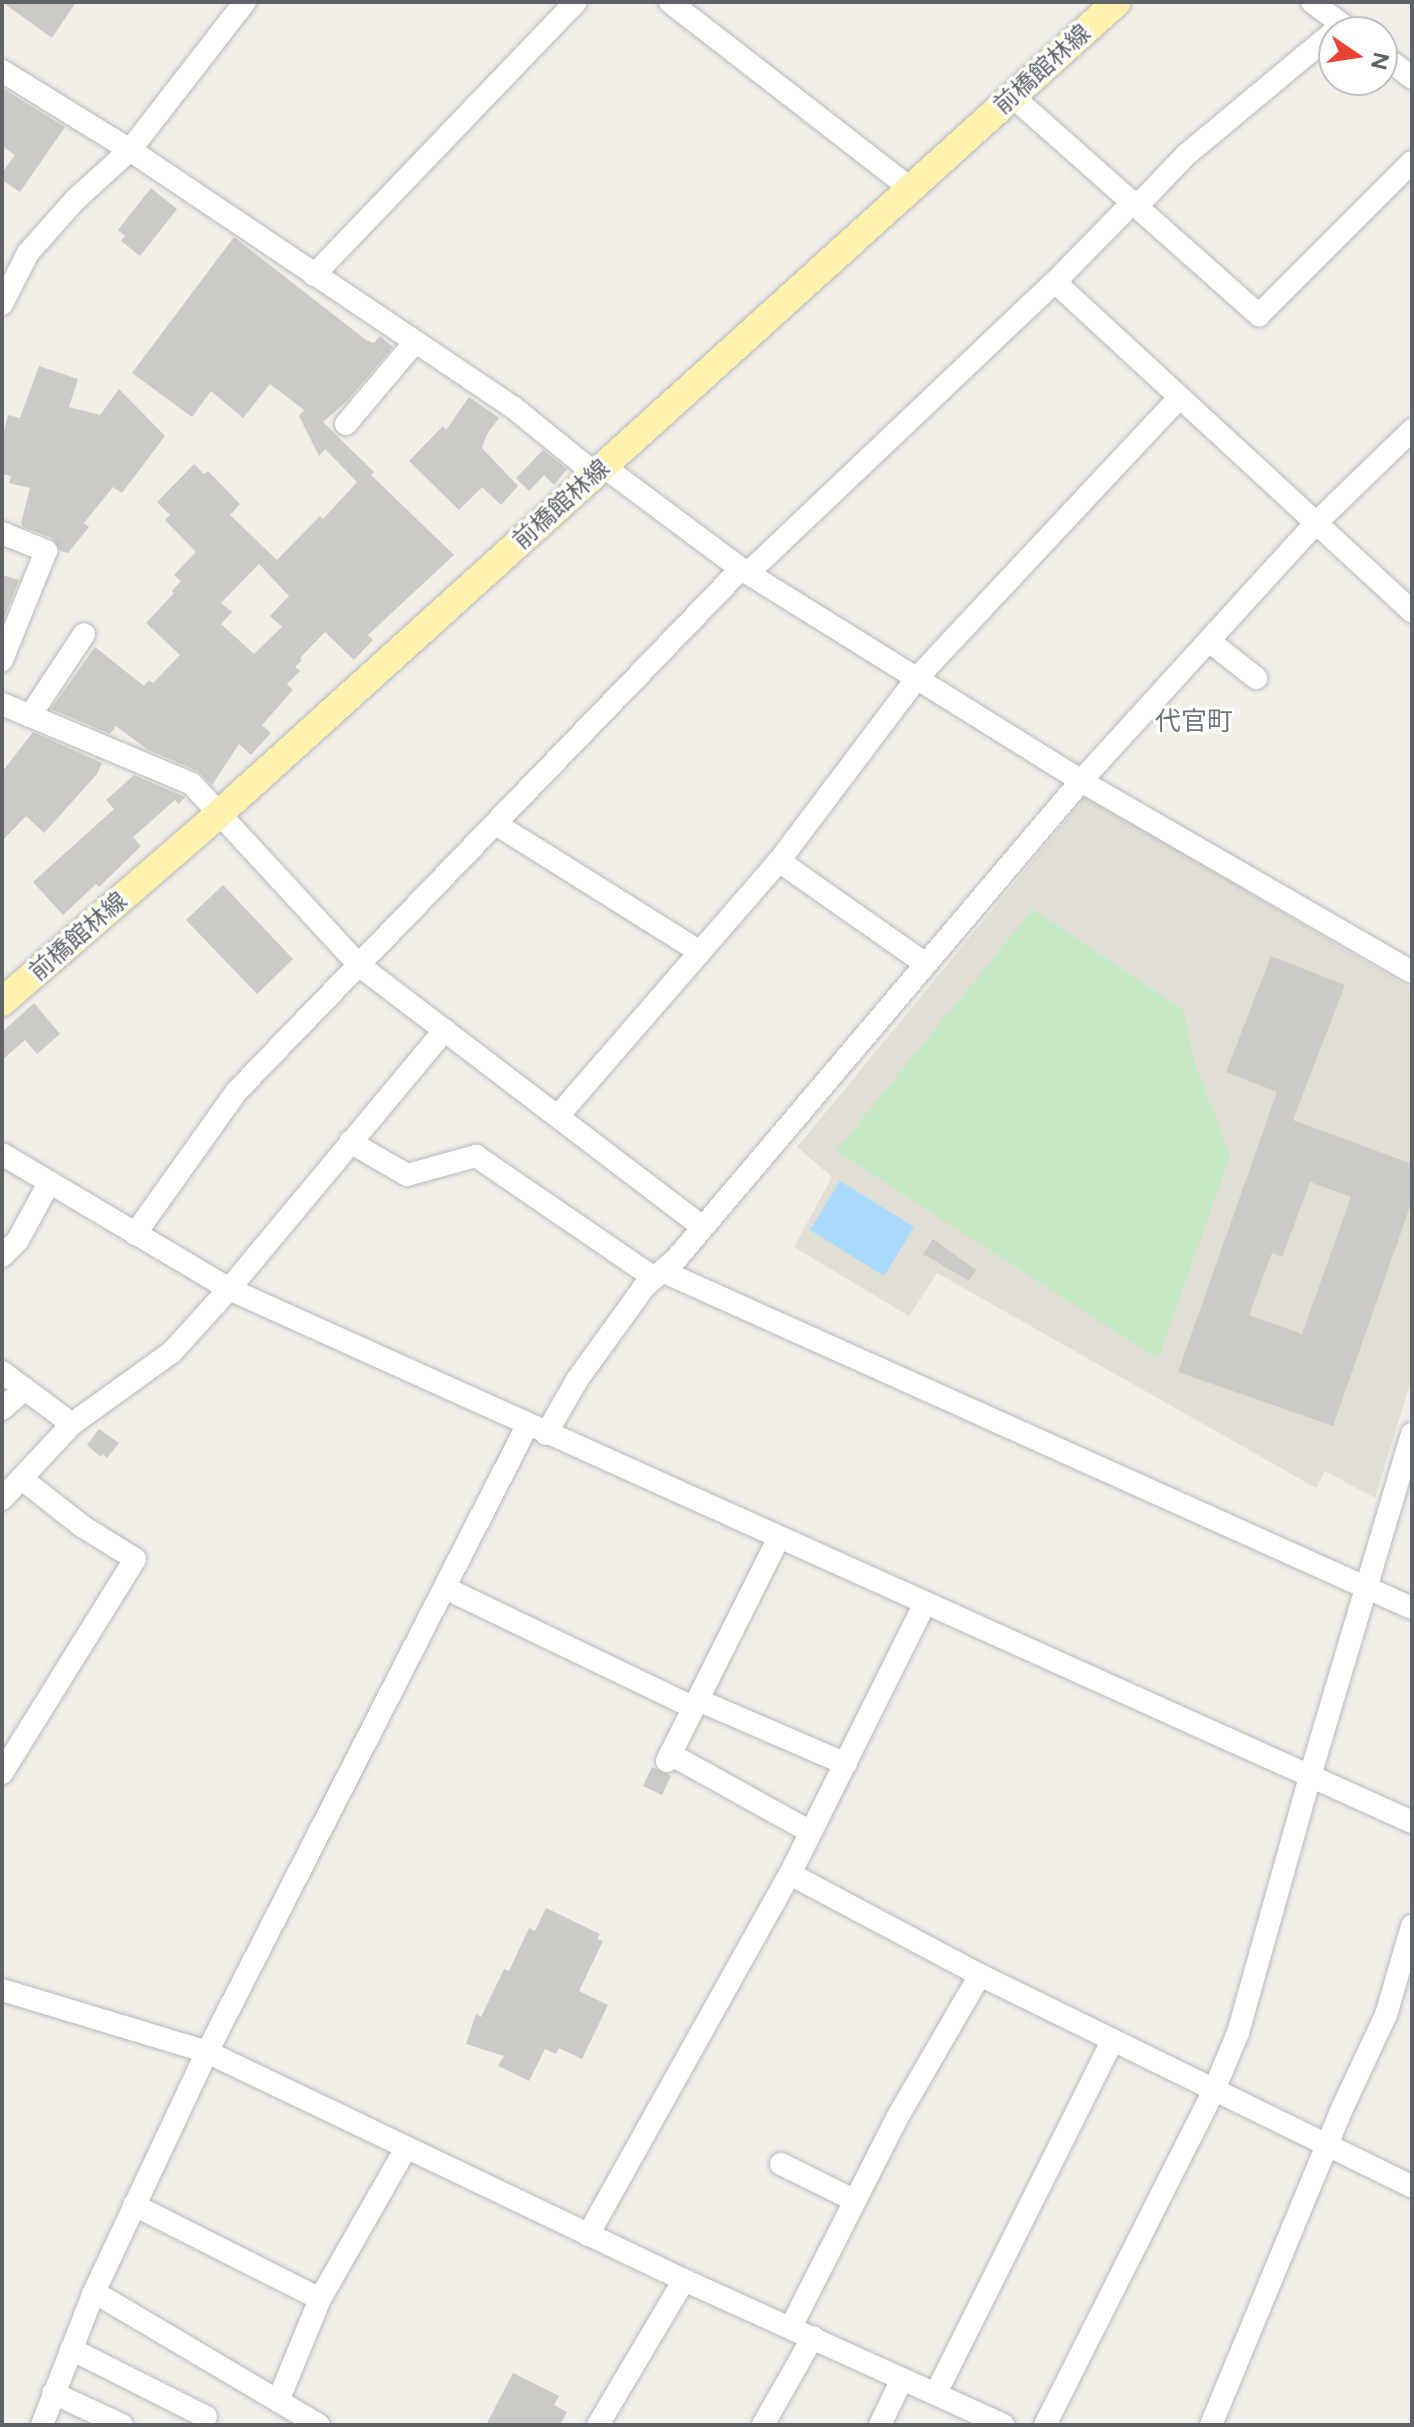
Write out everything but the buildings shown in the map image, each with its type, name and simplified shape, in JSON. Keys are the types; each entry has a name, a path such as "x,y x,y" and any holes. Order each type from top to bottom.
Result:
{"main road":[{"name":"前橋館林線","path":"2,1002 220,813 1117,2"}],"street":[{"path":"2,304 28,253 76,199 130,150 245,2"},
{"path":"314,275 576,2"},
{"path":"670,2 912,190"},
{"path":"1312,2 1331,16"},
{"path":"135,1234 237,1091 744,571 1055,282 1132,203 1143,200 1186,155 1318,51"},
{"path":"2,71 130,150 514,408 744,571 1081,781 1412,972"},
{"path":"1011,95 1259,315 1412,162"},
{"path":"1055,282 1178,399 1412,612"},
{"path":"346,424 415,342"},
{"path":"558,1116 779,861 917,678 1178,399"},
{"path":"42,2425 94,2292 207,2052 445,1588 536,1430 658,1274 703,1227 1081,781 1315,524 1412,430"},
{"path":"2,533 46,551 2,660"},
{"path":"30,716 84,634"},
{"path":"1209,641 1256,678"},
{"path":"2,704 192,784 360,966 703,1227"},
{"path":"496,824 700,952"},
{"path":"779,861 924,963"},
{"path":"2,1499 72,1424 172,1352 229,1289 445,1030"},
{"path":"350,1142 407,1175 476,1156 658,1274 1412,1608"},
{"path":"2,1154 229,1289 924,1605 1412,1822"},
{"path":"2,1256 18,1240 49,1183"},
{"path":"2,1372 72,1424"},
{"path":"2,1409 25,1389"},
{"path":"1045,2425 1214,2090 1238,2033 1310,1776 1412,1437"},
{"path":"2,1773 135,1559 82,1526 22,1479"},
{"path":"778,1539 669,1757 811,1832"},
{"path":"445,1588 696,1704 846,1764"},
{"path":"588,2235 790,1874 924,1605"},
{"path":"790,1874 980,1975 1412,2187"},
{"path":"1211,2425 1326,2145 1386,2015 1412,1926"},
{"path":"791,2327 854,2200 980,1975"},
{"path":"2,1990 207,2052 684,2280 1004,2425"},
{"path":"936,2393 1112,2041"},
{"path":"278,2401 320,2299 406,2148"},
{"path":"781,2164 854,2200"},
{"path":"134,2205 320,2299"},
{"path":"598,2425 684,2280"},
{"path":"94,2292 319,2425"},
{"path":"763,2425 813,2337"},
{"path":"71,2349 206,2417"},
{"path":"880,2425 902,2379"},
{"path":"53,2393 122,2425"}],"shaded area":[{"path":"1086,796 1412,989 1412,1377 1375,1498 1325,1471 1316,1488 937,1273 909,1316 794,1247 832,1177 797,1147"}],"green space":[{"path":"1033,909 1183,1010 1194,1060 1230,1156 1158,1359 836,1151"}],"water":[{"path":"840,1181 914,1227 884,1276 810,1230"}],"district":[{"name":"代官町","path":"1194,722"}]}
